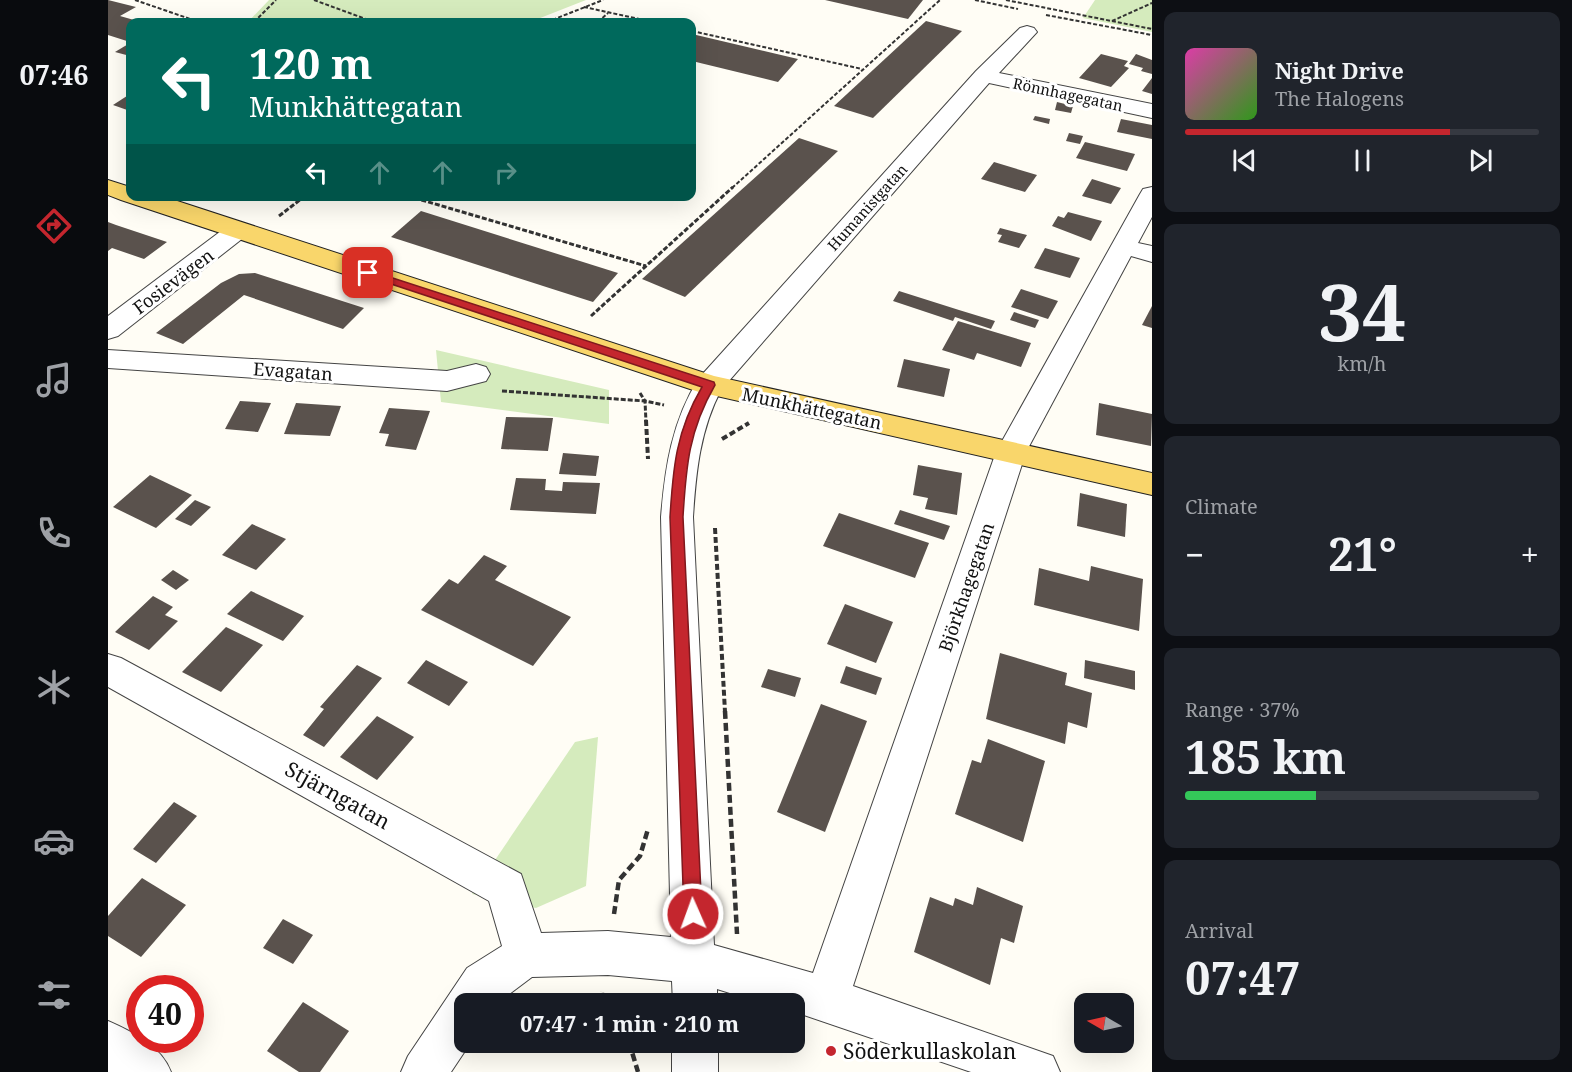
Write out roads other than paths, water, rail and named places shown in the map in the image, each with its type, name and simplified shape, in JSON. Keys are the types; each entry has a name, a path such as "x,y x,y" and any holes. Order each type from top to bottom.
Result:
{"main road":[{"path":"108,187 126,194"},
{"name":"Munkhättegatan","path":"151,201 238,230 701,399 1011,452 1152,484"}],"street":[{"name":"Humanistgatan","path":"701,399 984,76 1029,18"},
{"name":"Rönnhagegatan","path":"984,76 1152,111"},
{"name":"Björkhagegatan","path":"826,999 1011,452 1138,251 1152,194"},
{"name":"Fosievägen","path":"108,330 238,230"},
{"name":"Evagatan","path":"108,359 447,381 476,374"},
{"path":"695,982 676,517 680,458 701,399"},
{"name":"Stjärngatan","path":"108,669 506,888 525,955"},
{"path":"477,993 483,984 525,955 608,953 695,982 740,974 826,999 1037,1072"},
{"path":"424,1072 454,1027"},
{"path":"108,1044 148,1072"},
{"path":"695,1053 695,1072"}],"place":[{"name":"Söderkullaskolan","path":"831,1051"}]}
